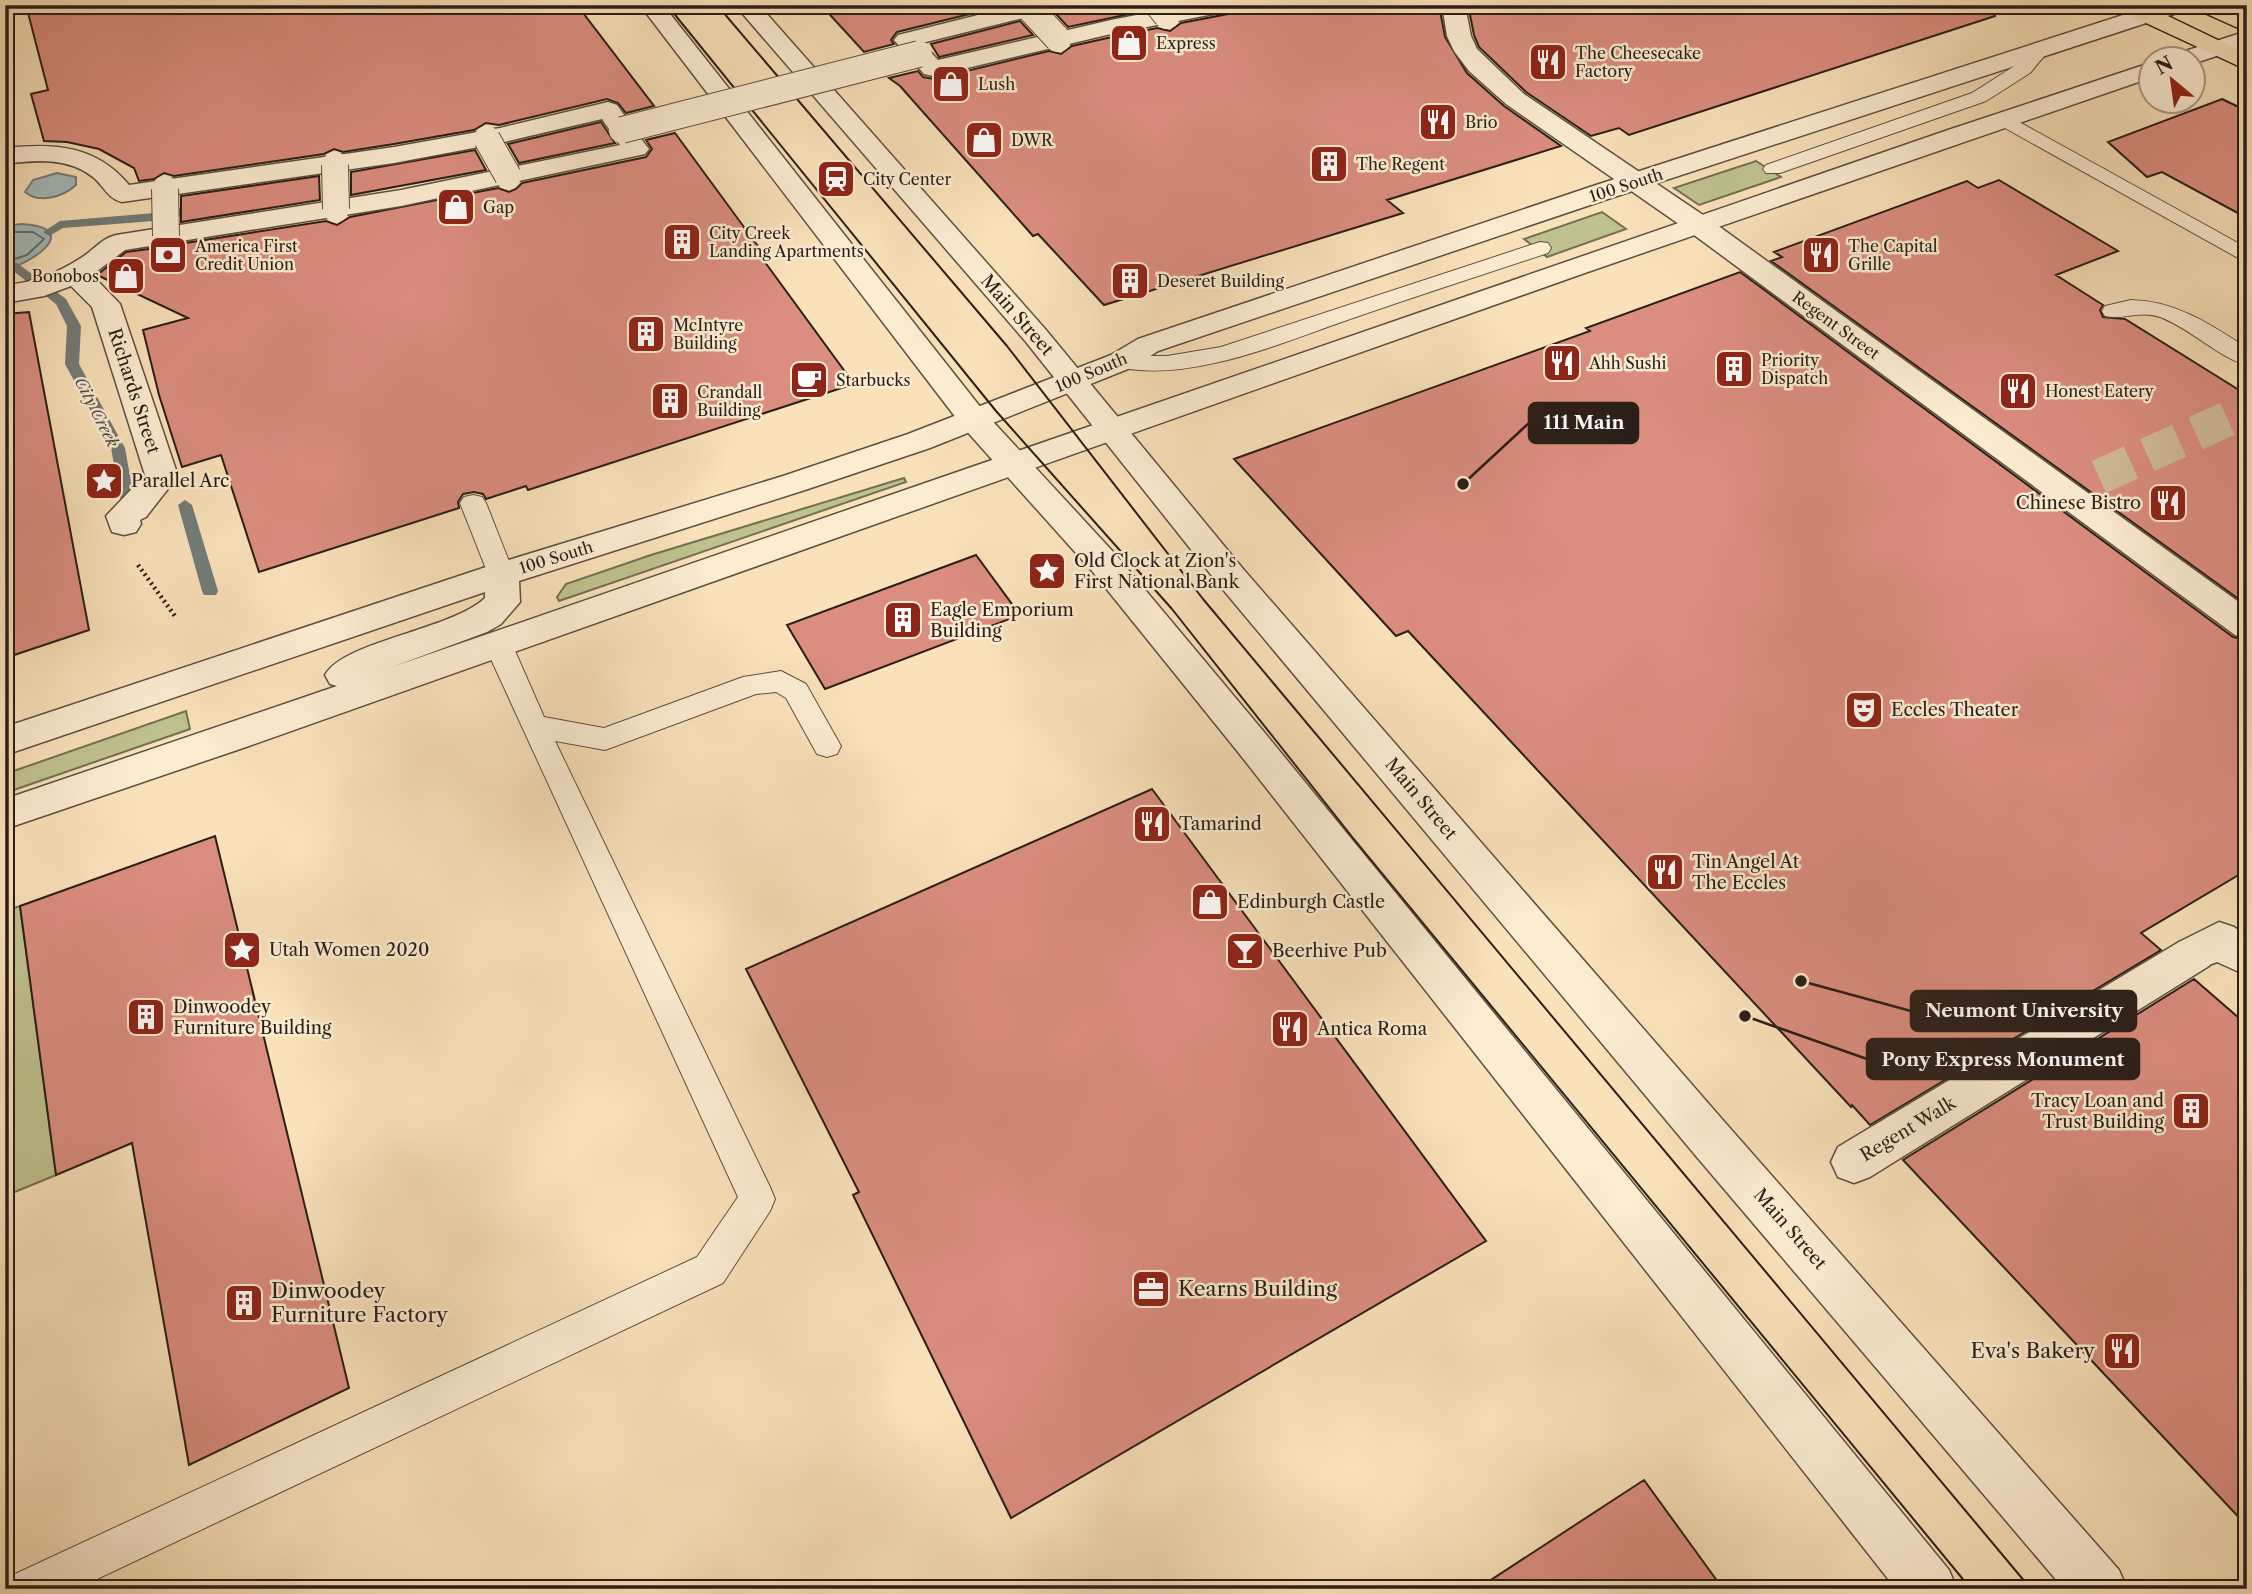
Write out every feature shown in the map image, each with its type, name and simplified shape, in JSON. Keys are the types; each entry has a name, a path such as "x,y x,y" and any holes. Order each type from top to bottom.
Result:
{"main road":[{"path":"2206,5 2247,25"},
{"path":"2137,10 2247,63"}],"street":[{"path":"651,5 974,420 1104,564 1251,742 1930,1589"},
{"name":"Main Street","path":"746,5 1072,380 1198,538 1712,1141 2101,1589"},
{"path":"136,232 246,217 493,174 622,129 920,54 1066,5"},
{"path":"920,54 1171,9 1224,5"},
{"name":"Regent Street","path":"1453,5 1459,36 1466,51 1494,82 1696,223 2247,626"},
{"name":"100 South","path":"5,741 501,574 794,483 974,420 1122,361 1148,345 2040,50 2137,10 2178,5"},
{"path":"1058,39 1039,8 906,40 933,69 1058,39 1171,9"},
{"path":"2206,51 2247,37"},
{"path":"5,814 1013,465 1696,223 2136,75"},
{"path":"5,295 16,294 75,274 104,257 116,243 336,209 636,149 608,110 487,139 156,195"},
{"path":"5,156 29,152 70,157 99,169 122,194 156,195 480,145 622,129"},
{"path":"487,139 508,176"},
{"path":"335,165 336,209"},
{"path":"156,195 166,236"},
{"name":"Richards Street","path":"75,274 106,304 162,476 134,509 122,516 124,524"},
{"path":"2066,492 2099,477"},
{"path":"245,733 316,688 351,670 489,615 503,602 501,574"},
{"name":"Regent Walk","path":"1854,1162 2219,939 2244,955"}],"lane":[{"path":"1773,169 1979,97 2023,69 2040,50"},
{"path":"2003,119 2247,257"},
{"path":"1122,361 1167,363 1225,353 1540,248"},
{"path":"2113,311 2146,306 2209,324 2247,344"},
{"path":"2178,317 2247,358"},
{"path":"2178,317 2180,324 2194,340 2247,373"},
{"path":"473,503 501,574"},
{"path":"30,1589 710,1270 757,1199 498,644"},
{"path":"534,726 605,739 753,684 781,681 796,691 827,746"}],"path":[{"path":"124,524 140,570 175,616"}],"green space":[{"path":"1756,161 1781,177 1699,205 1674,188"},
{"path":"1602,212 1626,229 1547,257 1524,239"},
{"path":"904,478 906,482 559,601 557,597 566,584 651,555"},
{"path":"186,711 190,729 5,793 5,774"},
{"path":"20,906 56,1175 5,1196 5,911"}],"water":[{"path":"57,173 76,177 76,185 65,193 44,198 37,198 25,192 33,180"},
{"path":"22,224 40,227 49,232 51,238 47,246 29,260 5,270 5,226"}],"building":[{"path":"26,5 577,5 654,106 626,113 618,103 607,99 499,125 486,123 474,130 343,152 334,149 324,154 174,176 164,173 154,179 139,181 134,168 99,149 67,142 44,141 31,94 48,90"},
{"path":"821,5 1006,5 897,32 891,40 894,44 864,52"},
{"path":"1060,5 1143,5 1144,11 1068,27 1055,13"},
{"path":"1237,5 1439,5 1445,37 1467,73 1504,106 1561,146 1387,200 1403,213 1104,305 1038,234 1033,236 900,86 889,78 918,71 923,77 934,79 1049,51 1061,54 1072,46 1112,37 1157,28 1170,31 1181,23 1233,13"},
{"path":"1468,5 1993,5 1995,16 1629,135 1619,128 1591,136 1526,92 1479,47"},
{"path":"1020,21 1033,35 939,57 931,44"},
{"path":"2222,99 2247,111 2247,218 2162,172 2147,177 2108,142 2177,116 2206,116 2206,105"},
{"path":"601,122 615,143 519,163 508,144"},
{"path":"675,133 854,384 528,490 526,486 486,499 483,494 474,492 463,494 458,502 459,508 259,572 221,455 182,467 159,395 143,330 188,318 97,275 126,252 156,248 167,252 179,244 326,221 337,225 350,217 498,188 509,192 522,183 646,157 652,149 646,140"},
{"path":"475,150 486,170 351,195 351,172"},
{"path":"319,176 320,200 181,222 181,196"},
{"path":"1999,180 2118,251 2056,275 2103,305 2100,310 2103,317 2125,319 2247,395 2247,605 1771,261 1782,257 1774,252 1967,181 1978,188"},
{"path":"1740,272 2233,637 2247,640 2247,870 2141,933 2161,950 1870,1125 1408,631 1396,636 1234,459 1590,331 1586,328"},
{"path":"29,312 89,630 5,658 5,314"},
{"name":"Eagle Emporium Building","path":"976,555 1020,615 825,689 787,625"},
{"name":"Kearns Building","path":"1152,789 1486,1241 1011,1518 853,1195 859,1192 746,969"},
{"path":"215,836 349,1388 189,1465 132,1143 56,1175 20,906"},
{"path":"2194,979 2247,1025 2247,1526 1903,1160"},
{"path":"1644,1480 1723,1589 1477,1589"}],"waterway":[{"path":"49,232 60,225 154,217 203,208"},
{"name":"City Creek","path":"17,267 61,302 74,326 72,364 118,448 127,498"},
{"name":"City Creek","path":"185,505 210,591"}],"tunnel":[{"path":"2099,477 2247,410"}],"tram line":[{"path":"667,5 996,411 1172,609 1353,838 1971,1589"},
{"path":"717,5 1007,346 1203,599 2031,1589"}],"place":[{"name":"Express","path":"1129,43"},
{"name":"The Cheesecake Factory","path":"1548,62"},
{"name":"Lush","path":"951,84"},
{"name":"Brio","path":"1438,122"},
{"name":"DWR","path":"984,140"},
{"name":"The Regent","path":"1329,164"},
{"name":"City Center","path":"836,179"},
{"name":"Gap","path":"456,207"},
{"name":"City Creek Landing Apartments","path":"682,242"},
{"name":"America First Credit Union","path":"168,255"},
{"name":"The Capital Grille","path":"1821,255"},
{"name":"Bonobos","path":"126,276"},
{"name":"Deseret Building","path":"1130,281"},
{"name":"McIntyre Building","path":"646,334"},
{"name":"Ahh Sushi","path":"1562,363"},
{"name":"Priority Dispatch","path":"1734,369"},
{"name":"Starbucks","path":"809,380"},
{"name":"Honest Eatery","path":"2018,391"},
{"name":"Crandall Building","path":"670,401"},
{"name":"Parallel Arc","path":"104,481"},
{"name":"111 Main","path":"1463,484"},
{"name":"Chinese Bistro","path":"2168,503"},
{"name":"Old Clock at Zion's First National Bank","path":"1047,571"},
{"name":"Eagle Emporium Building","path":"903,620"},
{"name":"Eccles Theater","path":"1864,710"},
{"name":"Tamarind","path":"1152,824"},
{"name":"Tin Angel At The Eccles","path":"1665,872"},
{"name":"Edinburgh Castle","path":"1210,902"},
{"name":"Utah Women 2020","path":"242,950"},
{"name":"Beerhive Pub","path":"1245,951"},
{"name":"Neumont University","path":"1801,981"},
{"name":"Pony Express Monument","path":"1745,1016"},
{"name":"Dinwoodey Furniture Building","path":"146,1017"},
{"name":"Antica Roma","path":"1290,1029"},
{"name":"Tracy Loan and Trust Building","path":"2191,1111"},
{"name":"Kearns Building","path":"1151,1289"},
{"name":"Dinwoodey Furniture Factory","path":"244,1303"},
{"name":"Eva's Bakery","path":"2122,1351"}]}
